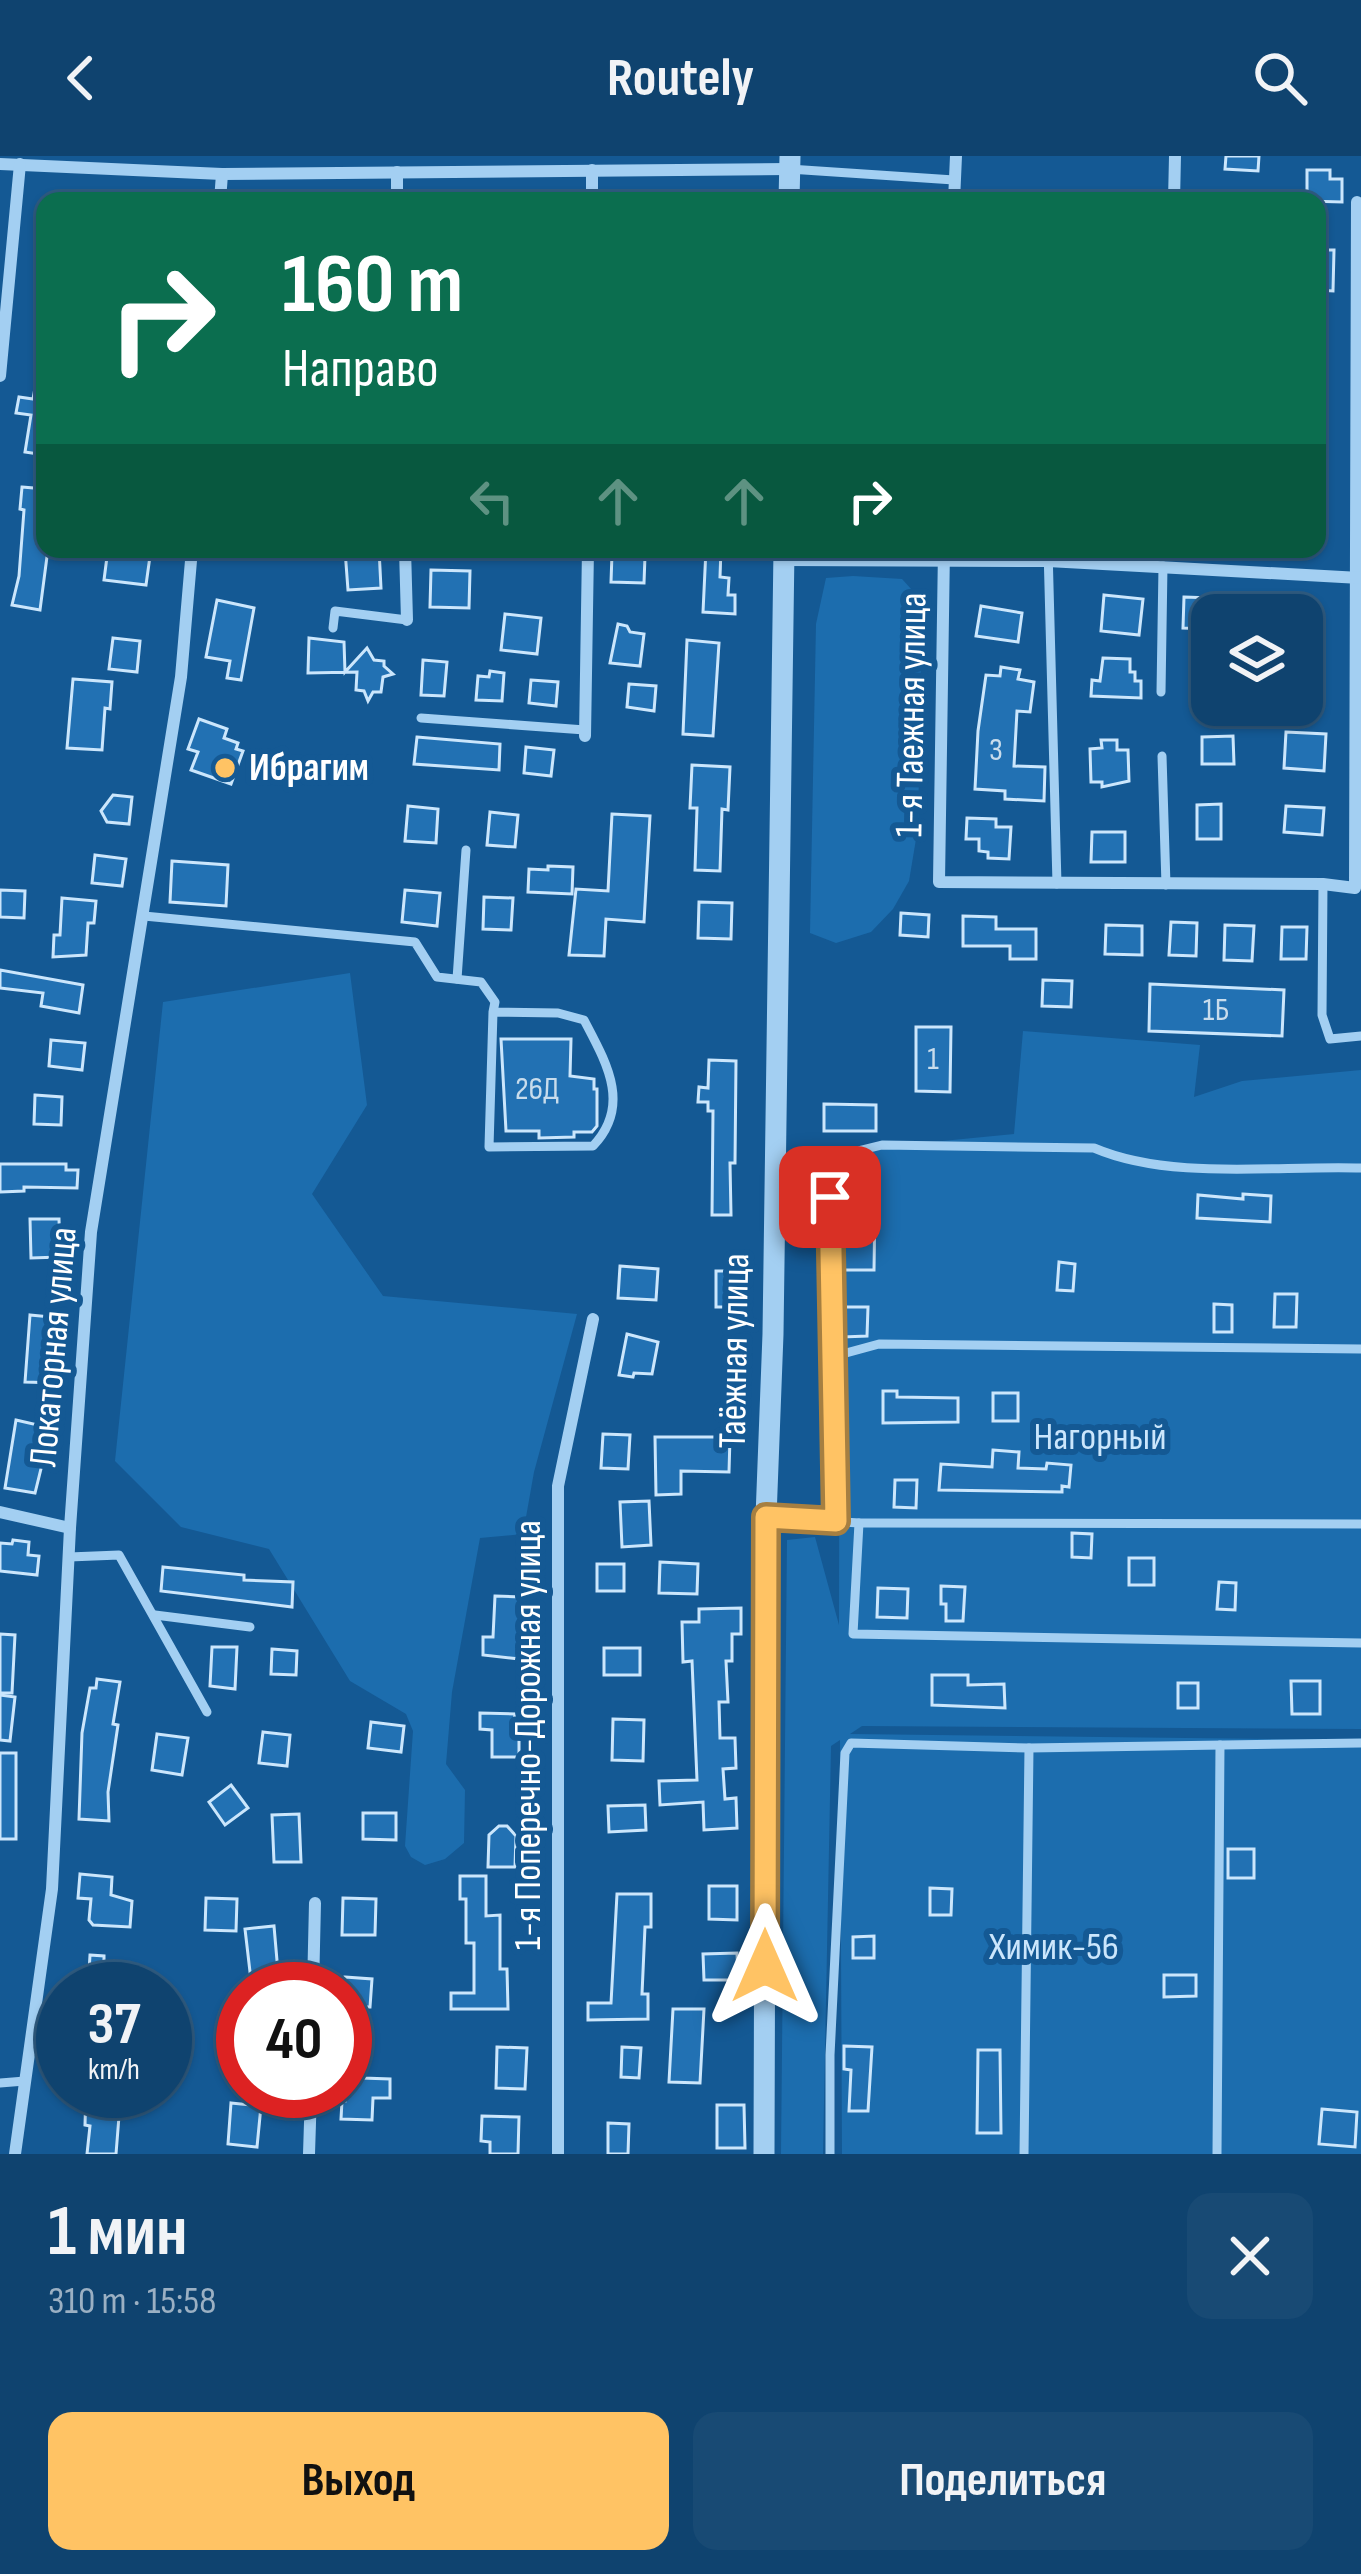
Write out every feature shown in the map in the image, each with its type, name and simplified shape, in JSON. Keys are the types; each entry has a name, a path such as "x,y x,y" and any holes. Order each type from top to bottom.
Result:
{"street":[{"path":"265,173 267,156"},
{"path":"954,192 956,156"},
{"path":"1174,192 1175,156"},
{"path":"0,164 265,173 592,170 790,162 789,192"},
{"path":"0,376 20,164"},
{"path":"592,170 592,192"},
{"path":"397,172 397,192"},
{"path":"221,192 222,173"},
{"path":"1057,884 1355,888 1359,202"},
{"name":"Локаторная улица","path":"15,2154 52,1889 70,1528 92,1232 181,677 190,558"},
{"path":"405,558 406,620"},
{"path":"585,733 588,558"},
{"name":"Таёжная улица","path":"764,2154 766,1517 784,558"},
{"name":"1-я Таежная улица","path":"944,558 939,882 1057,884"},
{"path":"1079,558 1357,577"},
{"path":"1163,558 1163,566"},
{"name":"1-я Поперечно-Дорожная улица","path":"558,2154 558,1486 593,1319"},
{"path":"0,1512 70,1528"},
{"path":"314,1962 315,1903"},
{"path":"309,2154 310,2118"}],"lane":[{"path":"790,162 954,180"},
{"path":"1048,558 1057,884"},
{"path":"1161,692 1163,566"},
{"path":"333,628 335,611 406,620"},
{"path":"421,718 585,733"},
{"path":"1162,756 1166,884"},
{"path":"458,979 466,850"},
{"path":"1323,884 1322,1015 1330,1039 1361,1036"},
{"path":"144,916 415,942 437,977 481,982 495,1002 493,1012 489,1147 593,1146 608,1131 613,1098 610,1070 584,1020 558,1013 493,1012"},
{"path":"836,1521 829,1158 882,1145 1094,1148 1120,1160 1201,1167 1361,1168"},
{"path":"836,1356 879,1344 1361,1349"},
{"path":"766,1517 859,1523 1361,1524"},
{"path":"859,1523 853,1634 1361,1643"},
{"path":"69,1557 119,1555 207,1712"},
{"path":"155,1616 250,1627"},
{"path":"830,2154 830,2055 845,1753 851,1743 1029,1748 1361,1743"},
{"path":"1217,2154 1220,1745"},
{"path":"1024,2154 1029,1748"},
{"path":"0,2083 26,2081"}],"green space":[{"path":"826,578 902,579 922,601 918,827 909,881 893,909 871,932 836,943 810,933 816,624"},
{"path":"350,973 367,1105 312,1194 383,1296 577,1314 534,1472 523,1534 480,1538 452,1692 446,1764 465,1790 464,1843 445,1859 425,1865 411,1857 405,1846 413,1731 406,1714 350,1681 269,1549 181,1527 115,1461 163,1002"},
{"path":"1023,1031 1200,1045 1194,1097 1242,1081 1361,1070 1361,1729 862,1726 850,1734 1361,1740 1361,2154 842,2154 840,1740 831,1746 823,2154 781,2154 787,1540 815,1537 839,1625 840,1151 1014,1134"}],"building":[{"path":"1226,156 1259,156 1258,171 1225,169"},
{"path":"1307,170 1330,170 1330,179 1342,179 1342,202 1326,202 1326,192 1307,192"},
{"path":"1326,250 1334,250 1333,291 1326,291"},
{"path":"36,382 36,454 25,452 31,415 16,413 19,397 33,399"},
{"path":"22,487 36,488 36,558 47,558 40,610 12,605 19,576 24,510 20,509"},
{"path":"107,558 150,558 146,585 104,580"},
{"path":"346,558 379,558 381,588 348,590"},
{"path":"612,558 645,558 644,583 611,582"},
{"path":"706,558 721,558 720,577 729,578 728,595 735,595 735,614 703,612"},
{"path":"431,570 470,571 469,608 430,607"},
{"path":"1104,595 1143,599 1139,635 1101,631"},
{"path":"1184,597 1191,597 1191,628 1183,628"},
{"path":"217,600 254,608 241,680 227,678 230,661 206,657"},
{"path":"981,606 1022,613 1018,642 976,636"},
{"path":"505,614 541,618 537,654 501,650"},
{"path":"618,624 644,634 640,666 610,663"},
{"path":"113,638 140,641 137,672 109,669"},
{"path":"309,638 344,642 345,672 367,648 393,674 383,677 381,692 373,692 368,701 364,691 356,690 357,672 308,673"},
{"path":"687,640 719,643 713,736 683,734"},
{"path":"1103,658 1130,659 1130,672 1135,672 1135,681 1141,681 1141,698 1091,696 1092,680 1100,681"},
{"path":"423,660 447,662 444,696 421,695"},
{"path":"1001,667 1020,670 1018,679 1034,682 1030,712 1017,711 1014,766 1045,767 1044,801 1005,799 1005,791 975,789 986,675 1000,676"},
{"path":"490,671 504,673 502,701 476,700 478,676 489,677"},
{"path":"73,679 112,682 102,750 67,748"},
{"path":"531,680 558,682 556,706 529,703"},
{"path":"629,684 656,686 654,711 627,707"},
{"path":"199,719 227,729 224,738 238,743 236,749 243,751 231,784 191,770 198,752 188,749"},
{"path":"1286,732 1326,734 1324,771 1284,768"},
{"path":"1233,736 1234,764 1202,764 1202,737"},
{"path":"417,737 500,744 499,770 414,764"},
{"path":"1101,740 1117,740 1117,750 1128,750 1129,781 1102,787 1102,782 1091,782 1090,749 1102,748"},
{"path":"526,747 554,750 551,776 524,773"},
{"path":"692,765 730,767 728,810 722,809 720,871 695,870 697,808 690,808"},
{"path":"113,795 132,797 129,824 107,822 101,811"},
{"path":"1221,804 1221,839 1197,839 1197,805"},
{"path":"408,806 438,809 436,843 405,841"},
{"path":"1286,806 1324,808 1322,835 1284,832"},
{"path":"490,812 518,815 515,847 487,845"},
{"path":"612,814 650,816 644,922 606,919 604,956 569,955 576,889 608,891"},
{"path":"967,818 996,819 996,827 1011,827 1009,859 988,858 988,852 979,851 979,839 966,839"},
{"path":"1092,832 1125,832 1125,862 1091,862"},
{"path":"95,855 126,859 122,886 92,883"},
{"path":"172,861 228,865 226,906 170,902"},
{"path":"548,866 573,867 572,894 528,892 529,869 548,870"},
{"path":"0,890 25,891 24,918 0,917"},
{"path":"405,890 440,893 437,926 402,922"},
{"path":"484,897 513,898 511,930 483,929"},
{"path":"62,898 96,901 94,923 88,923 86,955 53,957 54,935 60,935"},
{"path":"699,902 732,903 731,939 698,938"},
{"path":"901,913 929,915 928,937 900,935"},
{"path":"963,916 996,917 996,929 1036,929 1036,959 1010,959 1010,946 963,946"},
{"path":"1171,922 1197,923 1196,956 1169,955"},
{"path":"1106,925 1142,926 1142,955 1105,954"},
{"path":"1225,925 1254,926 1252,961 1224,960"},
{"path":"1282,927 1307,927 1306,959 1281,959"},
{"path":"0,970 83,985 79,1013 41,1006 43,993 0,988"},
{"path":"1043,980 1072,981 1071,1007 1042,1006"},
{"path":"1150,984 1284,990 1282,1036 1149,1031"},
{"path":"916,1027 951,1027 950,1092 916,1091"},
{"path":"501,1039 571,1039 570,1076 594,1079 597,1089 597,1126 592,1132 539,1138 539,1131 506,1131"},
{"path":"51,1040 85,1043 82,1070 49,1066"},
{"path":"709,1060 736,1061 731,1215 712,1215 713,1111 708,1111 708,1102 698,1102 699,1087 708,1088"},
{"path":"35,1095 62,1097 61,1125 34,1124"},
{"path":"824,1104 876,1105 876,1131 824,1131"},
{"path":"0,1164 66,1164 66,1170 78,1170 77,1188 24,1187 24,1191 0,1192"},
{"path":"1243,1194 1271,1196 1270,1222 1197,1218 1198,1195 1243,1199"},
{"path":"849,1202 875,1202 874,1270 841,1270 840,1237 848,1238"},
{"path":"30,1219 59,1219 60,1257 31,1258"},
{"path":"1059,1262 1075,1264 1073,1291 1057,1290"},
{"path":"620,1266 658,1269 656,1300 618,1298"},
{"path":"716,1271 745,1271 745,1307 716,1307"},
{"path":"1275,1294 1297,1294 1296,1327 1274,1327"},
{"path":"1214,1304 1232,1305 1232,1332 1214,1332"},
{"path":"844,1307 868,1307 867,1336 843,1337"},
{"path":"30,1315 62,1318 58,1383 25,1382"},
{"path":"627,1334 658,1342 652,1374 619,1375"},
{"path":"883,1391 897,1391 897,1397 958,1398 958,1422 883,1423"},
{"path":"993,1393 1018,1393 1018,1421 993,1421"},
{"path":"16,1420 51,1428 35,1493 5,1488"},
{"path":"603,1434 630,1435 628,1469 601,1468"},
{"path":"655,1437 730,1437 729,1472 681,1471 681,1494 656,1495"},
{"path":"993,1450 1019,1452 1018,1468 1071,1465 1069,1487 1062,1486 1062,1492 939,1490 941,1464 992,1467"},
{"path":"895,1480 917,1480 916,1508 894,1507"},
{"path":"649,1501 651,1545 622,1547 620,1502"},
{"path":"1072,1533 1092,1534 1091,1558 1072,1557"},
{"path":"13,1540 29,1542 28,1555 39,1556 37,1575 0,1571 0,1543 12,1544"},
{"path":"1129,1558 1154,1558 1154,1585 1129,1585"},
{"path":"660,1562 698,1564 697,1594 659,1593"},
{"path":"597,1564 624,1564 624,1591 597,1591"},
{"path":"163,1567 244,1575 244,1580 293,1582 292,1607 161,1591"},
{"path":"1219,1582 1236,1583 1235,1610 1217,1609"},
{"path":"941,1586 965,1587 963,1621 946,1621"},
{"path":"878,1588 908,1589 907,1618 877,1617"},
{"path":"495,1596 521,1597 524,1649 520,1649 520,1659 483,1655 483,1637 493,1637"},
{"path":"741,1608 741,1634 732,1634 732,1661 726,1661 728,1702 719,1702 720,1738 735,1738 736,1768 723,1769 725,1799 736,1798 737,1828 704,1830 703,1802 660,1805 659,1781 697,1780 692,1661 683,1662 682,1622 699,1622 699,1609"},
{"path":"0,1634 15,1635 12,1693 0,1693"},
{"path":"212,1647 237,1647 235,1689 210,1686"},
{"path":"604,1648 640,1648 640,1675 604,1675"},
{"path":"272,1649 297,1651 296,1675 271,1674"},
{"path":"932,1675 968,1675 968,1685 1004,1684 1005,1708 932,1705"},
{"path":"97,1679 120,1682 113,1724 118,1725 108,1792 109,1821 79,1819 82,1733 90,1688 96,1688"},
{"path":"1291,1681 1320,1681 1320,1714 1292,1714"},
{"path":"1178,1683 1198,1683 1198,1708 1178,1708"},
{"path":"0,1695 15,1697 10,1741 0,1740"},
{"path":"480,1713 515,1714 519,1757 492,1757 492,1730 480,1729"},
{"path":"613,1719 644,1720 643,1761 612,1760"},
{"path":"371,1722 404,1726 401,1752 368,1748"},
{"path":"263,1732 290,1735 287,1766 259,1763"},
{"path":"157,1734 188,1738 182,1775 152,1770"},
{"path":"0,1753 16,1753 16,1839 0,1839"},
{"path":"231,1785 248,1808 225,1825 209,1802"},
{"path":"645,1805 646,1830 609,1832 608,1806"},
{"path":"363,1813 396,1813 396,1840 363,1839"},
{"path":"299,1814 301,1862 274,1862 272,1815"},
{"path":"507,1826 516,1836 515,1867 488,1867 489,1835"},
{"path":"1228,1849 1254,1849 1254,1878 1228,1878"},
{"path":"80,1874 112,1877 111,1895 132,1901 130,1927 93,1925 89,1920 91,1899 78,1898"},
{"path":"460,1876 486,1876 486,1916 500,1915 500,1969 507,1969 508,2009 451,2009 451,1993 474,1993 474,1943 466,1943 466,1899 460,1899"},
{"path":"709,1886 737,1886 737,1920 709,1919"},
{"path":"930,1888 952,1889 951,1915 930,1915"},
{"path":"617,1894 651,1894 642,1994 648,1994 648,2019 588,2020 588,2003 611,2003"},
{"path":"206,1898 237,1899 236,1931 205,1930"},
{"path":"343,1898 376,1899 375,1935 342,1935"},
{"path":"274,1926 277,1962 249,1962 245,1929"},
{"path":"874,1936 874,1958 853,1958 853,1937"},
{"path":"737,1953 738,1980 704,1980 703,1954"},
{"path":"90,1955 104,1956 104,1962 90,1962"},
{"path":"1164,1975 1196,1975 1196,1996 1164,1997"},
{"path":"673,2009 704,2009 700,2083 669,2082"},
{"path":"844,2046 872,2047 868,2111 849,2111 851,2070 844,2069"},
{"path":"497,2047 527,2048 525,2089 496,2088"},
{"path":"622,2047 641,2048 639,2078 621,2077"},
{"path":"978,2050 1000,2050 1001,2133 977,2133"},
{"path":"372,2078 390,2079 390,2098 373,2098 372,2120 341,2119 372,2118"},
{"path":"717,2105 744,2105 745,2148 717,2148"},
{"path":"1322,2109 1357,2112 1355,2147 1319,2144"},
{"path":"482,2116 519,2117 518,2154 490,2154 490,2142 481,2141"},
{"path":"85,2118 119,2118 116,2154 87,2154 90,2126 85,2125"},
{"path":"230,2118 260,2118 257,2147 228,2144"},
{"path":"608,2123 629,2124 628,2154 608,2154"}],"place":[{"name":"Ибрагим","path":"225,768"}],"route":[{"path":"765,1966 766,1517 836,1521 830,1197"}],"park label":[{"name":"Нагорный","path":"1100,1437"},
{"name":"Химик-56","path":"1054,1947"}]}
